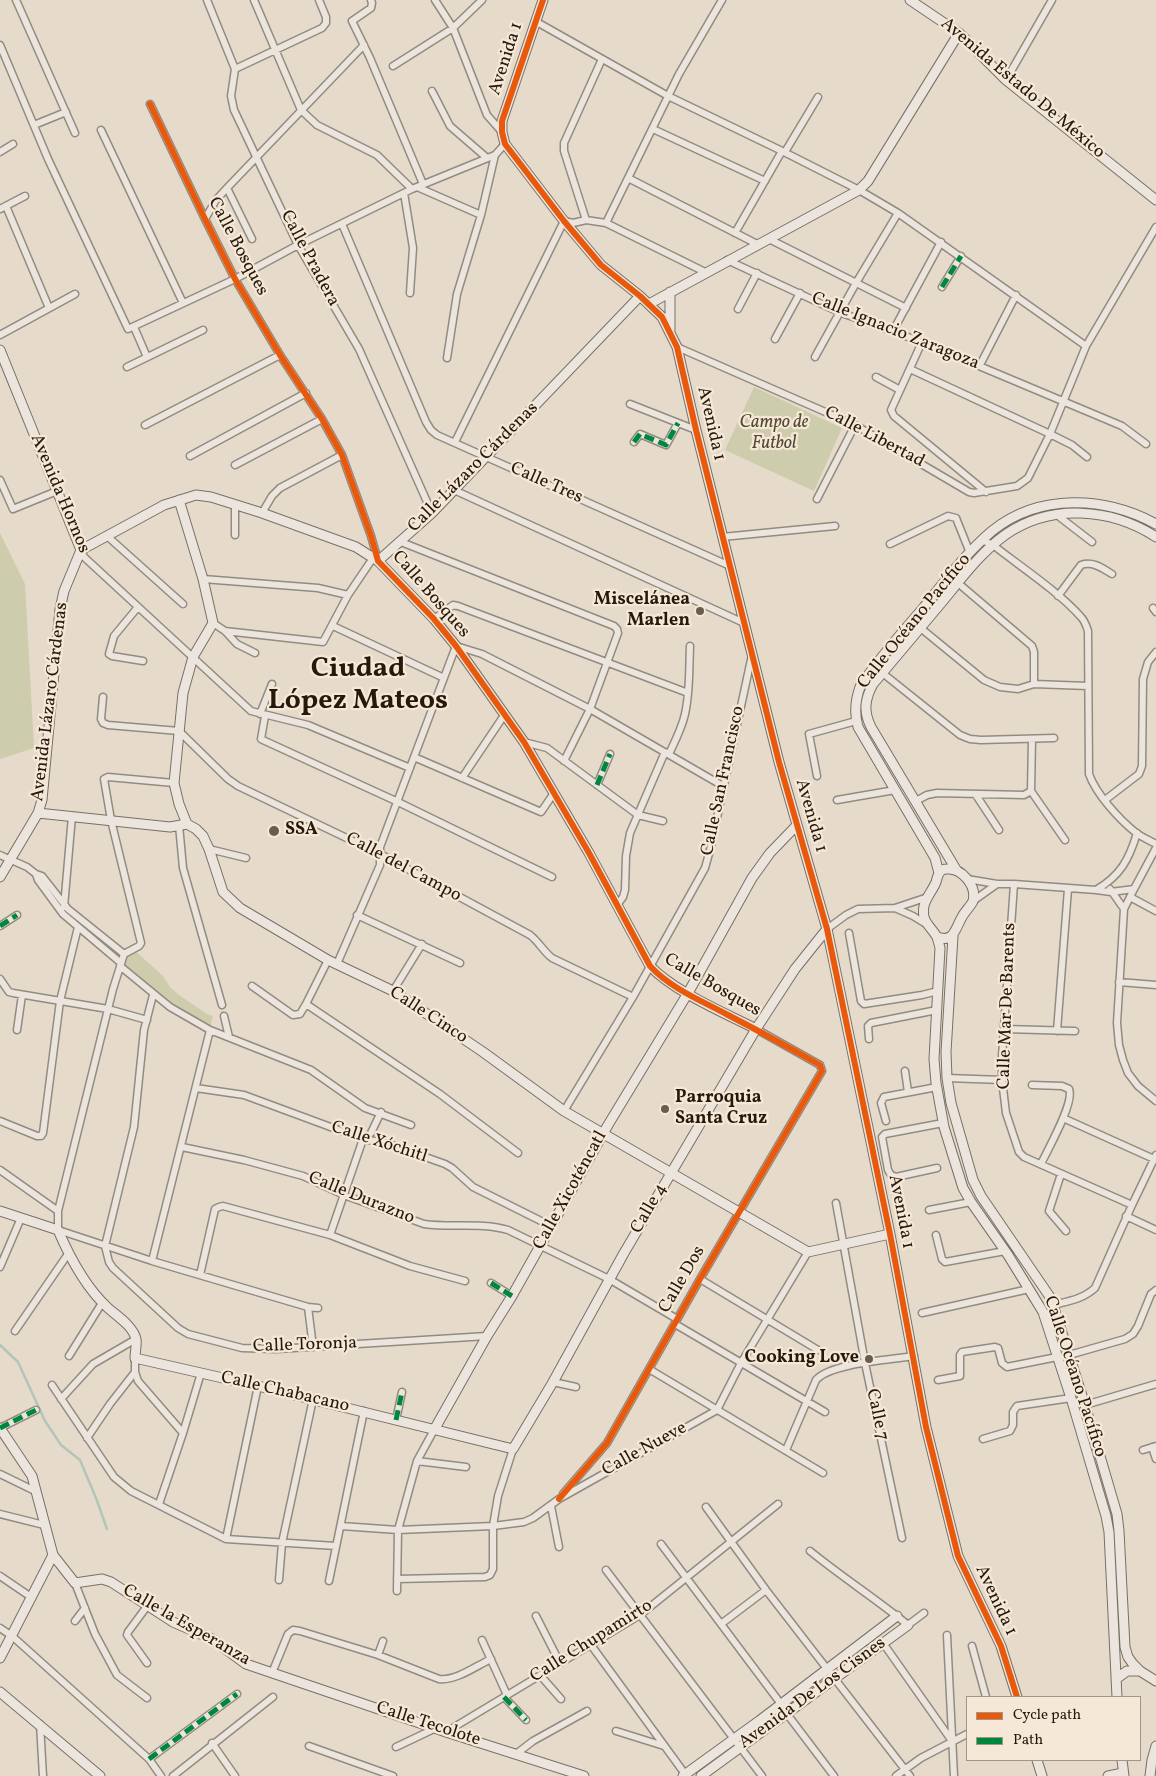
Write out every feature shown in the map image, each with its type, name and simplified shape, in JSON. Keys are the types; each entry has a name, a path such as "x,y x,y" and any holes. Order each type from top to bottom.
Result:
{"street":[{"path":"16,0 75,133"},
{"path":"206,0 235,69 322,28 326,23 326,16 319,0"},
{"path":"254,0 301,110 317,125 377,155 417,187 480,215"},
{"path":"435,0 453,28 487,115 502,132"},
{"path":"393,66 453,28 482,0"},
{"name":"Avenida 1","path":"543,0 502,122 505,144 564,222 601,265 640,296 662,317 677,347 722,537 779,762 827,929 890,1234 926,1427 958,1556 1001,1646 1017,1696"},
{"path":"606,223 679,74 722,0"},
{"name":"Avenida Estado De México","path":"910,0 959,33 1006,80 1156,200"},
{"path":"1006,80 1052,0"},
{"path":"372,3 352,21 364,45 417,187"},
{"path":"535,21 668,96 859,190 898,213 1086,346"},
{"path":"649,304 704,272 859,190 868,181 959,33"},
{"path":"0,45 48,159 147,357"},
{"path":"205,219 216,200 364,45"},
{"path":"586,220 564,151 564,143 602,59"},
{"name":"Calle Pradera","path":"235,69 231,96 234,110 298,245 359,349 432,513"},
{"path":"432,91 450,126 487,158"},
{"path":"735,233 818,97"},
{"name":"Calle Bosques","path":"150,104 235,279 280,355 322,419 342,456 371,536 376,560 434,619 456,646 524,742 650,966 657,974 688,994 756,1029 820,1065 822,1068"},
{"path":"34,125 66,112"},
{"path":"653,128 765,181"},
{"path":"101,130 183,303"},
{"path":"0,152 13,144"},
{"path":"131,328 235,279 298,245 404,193 495,155 505,144"},
{"path":"447,358 457,294 495,155"},
{"path":"628,178 757,244"},
{"path":"227,188 252,239"},
{"path":"404,193 413,248 410,293"},
{"path":"25,196 3,208 49,308"},
{"path":"815,357 838,314 898,213"},
{"path":"455,442 564,222 573,223 586,220 606,223 704,272"},
{"name":"Calle Tres","path":"342,224 431,430 437,435 730,566"},
{"path":"922,342 892,410 894,416 986,492 1017,486 1028,478 1050,434 1086,346 1156,227"},
{"path":"769,239 906,308"},
{"path":"893,331 941,242"},
{"path":"942,287 961,256"},
{"name":"Calle Ignacio Zaragoza","path":"727,260 800,293 838,314 922,342 1064,400 1122,426 1146,444"},
{"path":"738,309 757,273"},
{"path":"670,292 670,330"},
{"path":"775,339 800,293"},
{"path":"0,335 75,294"},
{"path":"980,365 1016,295"},
{"name":"Calle Lázaro Cárdenas","path":"376,560 401,542 432,513 640,296"},
{"path":"127,367 203,330"},
{"name":"Calle Libertad","path":"677,347 855,425 969,492 986,492"},
{"name":"Avenida Hornos","path":"0,350 84,557 251,711 262,715"},
{"path":"145,425 280,355"},
{"path":"910,369 1050,434 1072,445 1087,457"},
{"path":"876,377 900,390"},
{"path":"190,456 306,393"},
{"path":"630,404 696,430"},
{"path":"235,465 322,419"},
{"path":"634,442 640,434 666,445 678,423"},
{"path":"817,499 855,425"},
{"path":"262,513 272,496 280,488 342,456"},
{"path":"0,480 13,509 57,491"},
{"path":"454,490 744,624"},
{"path":"81,550 164,505 196,495 211,497 262,513 356,547 376,560 348,595 333,626 322,642 225,631"},
{"path":"179,500 203,579 213,623 225,631 237,644 256,653"},
{"name":"Calle Océano Pacífico","path":"938,873 935,858 856,721 856,697 860,687 912,621 970,553 982,540 1009,519 1044,506 1081,502 1121,508 1156,524"},
{"path":"235,504 235,535"},
{"name":"Calle Océano Pacífico","path":"957,871 866,717 865,704 873,684 980,558 1005,535 1031,522 1057,514 1076,512 1114,517 1131,523 1156,537"},
{"path":"1057,514 1092,542"},
{"path":"890,544 948,516 956,518 970,553"},
{"path":"722,537 835,526"},
{"path":"107,536 183,604"},
{"path":"982,540 993,545 1058,596 1086,623 1088,631 1090,774 1092,781 1113,810 1137,834 1156,844"},
{"path":"401,542 614,626 617,629 618,633 590,709 564,761"},
{"name":"Avenida Lázaro Cárdenas","path":"0,877 38,813 42,800 60,609 64,592 81,550"},
{"path":"1058,596 1081,565 1086,563 1093,564 1112,574"},
{"path":"203,579 318,588 348,595"},
{"path":"958,583 1032,646 1034,652 1034,684"},
{"path":"434,619 452,605 458,606 607,664 688,693"},
{"path":"138,607 119,628 111,643 109,654 143,661"},
{"path":"912,621 984,680 1000,688 1018,689 1034,684 1088,686"},
{"name":"Calle Cinco","path":"213,623 192,657 183,693 174,783 183,825 196,829 203,836 209,849 222,892 240,908 282,934 333,962 393,991 483,1052 564,1111 808,1252"},
{"path":"333,626 444,678"},
{"path":"252,986 294,1015 300,1014 333,962 380,865 380,847 456,646 482,654 590,709 723,786"},
{"path":"617,905 626,890 626,856 630,833 667,753 680,730 688,693 690,646"},
{"path":"1106,800 1139,774 1142,766 1143,679 1148,662 1156,652"},
{"name":"Calle San Francisco","path":"564,1111 633,997 705,868 752,655"},
{"path":"875,667 960,735 970,739 1054,738"},
{"path":"272,684 262,715 262,739 398,802 552,877"},
{"path":"103,697 101,719 103,723 179,731"},
{"path":"462,778 505,714"},
{"path":"262,715 288,719 308,725 410,768"},
{"path":"817,776 809,734 856,721"},
{"name":"Calle del Campo","path":"179,731 228,779 238,786 380,854 530,935 537,941 544,953 552,958 633,997"},
{"path":"1032,739 1031,791 1065,840"},
{"path":"524,742 547,748 638,815 663,821"},
{"path":"597,785 610,754"},
{"path":"414,757 541,812 554,793"},
{"path":"837,800 893,786 900,776"},
{"path":"174,783 108,777 104,779 111,820 141,943 124,954 121,964 58,1211 58,1230 68,1254 88,1286 102,1303 131,1329 136,1339 135,1372 138,1382 183,1433"},
{"path":"916,801 927,795 937,793 1024,795 1031,791"},
{"path":"976,795 999,830"},
{"path":"38,813 170,827 183,825 183,868 222,1005"},
{"path":"63,909 72,816"},
{"name":"Calle Xicoténcatl","path":"397,1591 398,1530 417,1461 604,1133 688,994 752,878 770,853 797,825"},
{"path":"1096,890 1107,883 1125,865 1137,834"},
{"path":"1156,848 1124,909 1117,1023 1119,1045 1128,1073 1138,1086 1156,1101"},
{"path":"209,849 246,858"},
{"path":"0,855 28,867 36,874 42,876 63,909 78,928 121,964 153,995 170,1007 210,1030 311,1070 360,1104 411,1125"},
{"path":"997,884 973,901 962,917 953,936 947,939 937,937 926,924 924,905 933,889 938,873 947,869 957,871 967,878 997,884 1111,892 1134,889"},
{"path":"967,878 972,887 973,901"},
{"path":"1107,883 1111,892 1124,909"},
{"name":"Calle Mar De Barents","path":"1014,884 1002,1080 1006,1113 1020,1155 1132,1205"},
{"path":"1057,1031 1068,889"},
{"name":"Calle 4","path":"397,1579 485,1577 490,1574 493,1569 493,1526 498,1496 513,1449 609,1279 756,1029 795,969 827,929 858,909 895,908 928,897"},
{"path":"1130,897 1156,911"},
{"name":"Calle 4","path":"895,908 926,924"},
{"path":"63,909 124,954"},
{"path":"0,926 17,915"},
{"path":"357,915 460,963"},
{"path":"0,1121 37,1136 41,1136 43,1133 60,1001 78,928"},
{"path":"849,933 861,1001 864,1004 938,991"},
{"name":"Calle Océano Pacífico","path":"953,936 946,1052 946,1078 951,1103 970,1171 981,1196 1054,1305 1117,1514 1128,1657 1140,1671 1155,1679"},
{"name":"Calle Océano Pacífico","path":"937,937 940,948 934,1059 943,1123 959,1176 971,1202 1005,1251 1042,1312 1071,1398 1109,1532 1117,1696"},
{"path":"393,991 422,944"},
{"path":"0,979 9,992 108,1009 148,1020"},
{"path":"1119,982 1156,985"},
{"path":"17,1030 22,995"},
{"path":"105,1246 134,1127 144,1030 153,995"},
{"path":"306,1004 440,1094 518,1153"},
{"path":"869,1039 867,1030 871,1023 937,1010"},
{"path":"224,1016 229,1036"},
{"path":"1005,1028 1057,1031 1075,1030"},
{"path":"152,1261 210,1030"},
{"name":"Calle Dos","path":"559,1499 607,1443 822,1068"},
{"path":"905,1072 908,1092"},
{"path":"946,1078 1002,1080"},
{"path":"1032,1084 1062,1086 1070,1089 1071,1094 1063,1118 1041,1164"},
{"path":"886,1121 881,1100 884,1098 937,1087"},
{"name":"Calle Xóchitl","path":"196,1088 244,1095 363,1140 386,1143 444,1164 452,1168 473,1187 551,1226"},
{"path":"371,1132 381,1112"},
{"path":"1054,1305 1081,1298 1095,1288 1126,1216 1155,1157 1063,1118"},
{"path":"937,1168 896,1177 891,1176 888,1170 882,1137 885,1134 943,1123"},
{"path":"330,1236 363,1140"},
{"name":"Calle Durazno","path":"182,1147 244,1160 303,1176 344,1194 424,1224 435,1226 496,1226 508,1230 609,1279 741,1363 825,1412"},
{"path":"0,1170 58,1211"},
{"path":"959,1176 970,1171"},
{"path":"1148,1172 1156,1175"},
{"path":"1061,1174 1049,1211 1066,1231"},
{"path":"929,1210 971,1202"},
{"name":"Calle 7","path":"836,1203 865,1363 902,1538"},
{"path":"200,1275 216,1209 218,1206 223,1206 330,1236 410,1266 465,1281"},
{"path":"0,1211 152,1261 308,1307 318,1308"},
{"path":"1126,1216 1156,1230"},
{"path":"0,1267 22,1218"},
{"path":"716,1410 767,1318 808,1252 890,1234"},
{"path":"936,1235 942,1259 945,1262 1005,1251"},
{"name":"Calle Toronja","path":"105,1246 109,1262 113,1268 178,1328 188,1334 242,1348 277,1350 487,1336"},
{"path":"15,1331 68,1254"},
{"path":"700,1279 818,1350"},
{"path":"491,1283 512,1296"},
{"path":"922,1313 1029,1289"},
{"path":"1069,1355 1125,1339 1133,1334 1151,1294 1156,1290"},
{"path":"69,1356 102,1303"},
{"path":"308,1307 313,1347"},
{"path":"61,1399 93,1364 136,1339"},
{"path":"938,1380 960,1376 960,1355 962,1352 998,1348 1002,1363 1007,1367 1057,1357"},
{"path":"786,1450 816,1380 821,1374 865,1363 914,1356"},
{"name":"Calle Chabacano","path":"135,1358 313,1399 513,1449"},
{"path":"649,1368 823,1473"},
{"path":"87,1438 135,1372"},
{"path":"159,1504 201,1373"},
{"path":"552,1382 576,1387"},
{"path":"1085,1405 1156,1384"},
{"path":"52,1385 114,1477 131,1491 226,1539 336,1546"},
{"path":"226,1539 258,1386"},
{"path":"396,1420 402,1392"},
{"path":"983,1439 1010,1431 1013,1424 1013,1412 1017,1406 1071,1398"},
{"path":"279,1580 282,1543 313,1399"},
{"path":"36,1410 0,1428 32,1476 53,1555 75,1583 95,1634 117,1675 147,1698"},
{"name":"Calle Nueve","path":"340,1526 398,1530 493,1526 534,1518 559,1499 716,1410"},
{"path":"329,1581 364,1412"},
{"path":"1143,1450 1154,1446 1156,1459"},
{"path":"417,1461 466,1467"},
{"path":"1093,1472 1104,1468"},
{"path":"0,1474 37,1492"},
{"name":"Calle Chupamirto","path":"446,1732 640,1615 778,1504"},
{"path":"550,1506 559,1547"},
{"path":"706,1507 766,1590 910,1776"},
{"path":"0,1514 44,1525"},
{"path":"661,1544 781,1704"},
{"path":"810,1551 838,1574 878,1600 908,1625"},
{"path":"0,1658 53,1555"},
{"path":"606,1570 762,1776"},
{"path":"0,1576 31,1598"},
{"name":"Calle la Esperanza","path":"75,1583 102,1579 111,1582 173,1622 212,1639 239,1660 272,1673"},
{"path":"721,1624 766,1590"},
{"path":"147,1663 127,1635 148,1605"},
{"path":"75,1621 85,1608"},
{"name":"Avenida De Los Cisnes","path":"701,1776 924,1613"},
{"path":"536,1616 560,1663"},
{"name":"Avenida De Los Cisnes","path":"684,1775 735,1739 897,1616"},
{"path":"0,1628 12,1636 149,1759 161,1776"},
{"path":"272,1673 288,1634 293,1630 378,1655 439,1679 446,1680 491,1659"},
{"path":"947,1635 954,1776"},
{"path":"482,1640 506,1696 526,1720"},
{"path":"378,1655 383,1641"},
{"path":"883,1643 952,1742"},
{"path":"591,1644 684,1775"},
{"path":"972,1646 986,1696"},
{"path":"1116,1679 1127,1671 1140,1671"},
{"name":"Calle Tecolote","path":"272,1673 584,1776"},
{"path":"540,1675 561,1699"},
{"path":"0,1692 40,1723 100,1776"},
{"path":"149,1759 237,1694"},
{"path":"173,1776 273,1697"},
{"path":"516,1754 533,1741 587,1711"},
{"path":"787,1714 834,1776"},
{"path":"40,1723 43,1776"},
{"path":"396,1748 436,1728"},
{"path":"616,1730 664,1746"},
{"path":"896,1776 921,1758 966,1735"},
{"path":"212,1744 235,1776"},
{"path":"309,1746 393,1776"},
{"path":"1150,1776 1156,1746"},
{"path":"1037,1761 1042,1776"},
{"path":"1108,1776 1124,1774 1122,1761"}],"green space":[{"name":"Campo de Futbol","path":"754,387 842,428 814,491 725,450"},
{"path":"0,533 25,584 34,748 0,759"},
{"path":"133,949 163,976 170,987 179,995 213,1016 210,1027 171,1006 121,965"}],"waterway":[{"path":"0,1345 18,1362 45,1421 61,1445 80,1460 107,1529"}],"marked path":[{"path":"942,287 961,256"},
{"path":"634,442 640,434 666,445 678,423"},
{"path":"597,785 610,754"},
{"path":"0,926 17,915"},
{"path":"491,1283 512,1296"},
{"path":"396,1420 402,1392"},
{"path":"0,1428 36,1410"},
{"path":"149,1759 237,1694"},
{"path":"504,1697 526,1720"}],"cycle path":[{"path":"543,0 502,121 505,144 564,221 601,265 640,296 662,317 677,347 779,762 827,929 890,1234 926,1427 958,1556 1001,1646 1017,1696"},
{"path":"150,104 235,279 280,355 322,419 342,455 378,561 434,619 456,646 524,742 589,853 650,966 667,981 697,999 820,1065 822,1071 700,1279 607,1443 559,1499"}],"place":[{"name":"Miscelánea Marlen","path":"700,611"},
{"name":"SSA","path":"274,831"},
{"name":"Parroquia Santa Cruz","path":"665,1109"},
{"name":"Cooking Love","path":"869,1359"}],"district":[{"name":"Ciudad López Mateos","path":"358,687"}]}
